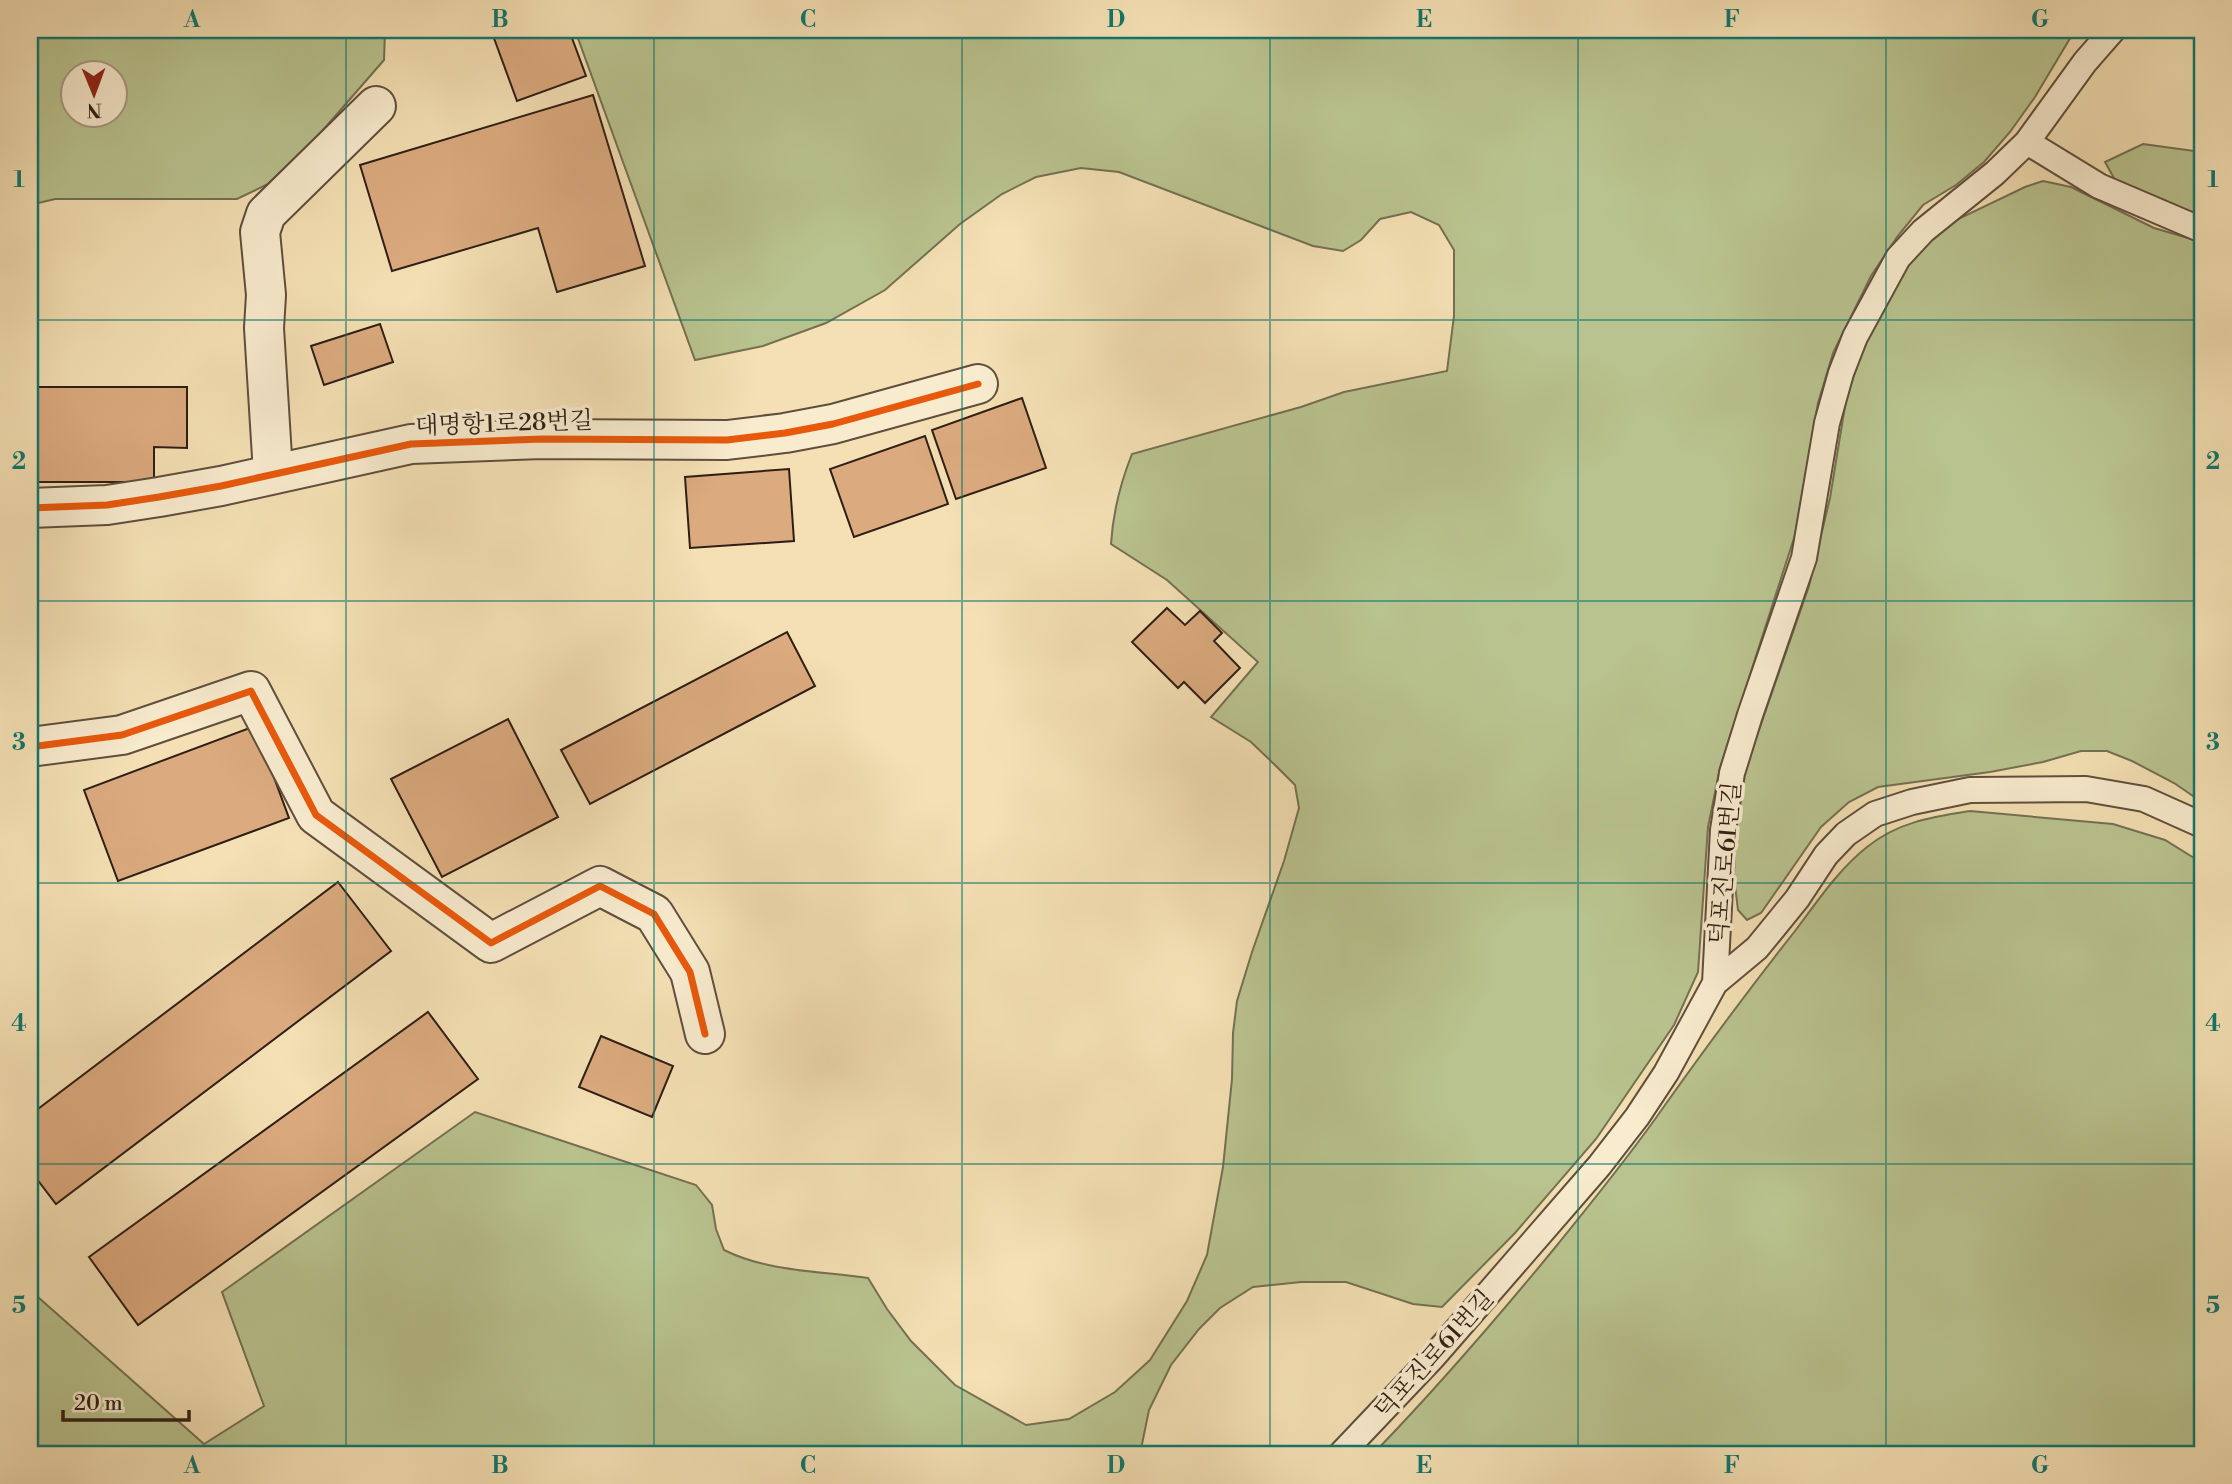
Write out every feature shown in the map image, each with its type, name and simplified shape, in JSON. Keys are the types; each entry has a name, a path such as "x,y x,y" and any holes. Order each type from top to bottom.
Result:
{"street":[{"path":"274,473 264,328 266,295 260,232 266,214 376,106"},
{"name":"대명항1로28번길","path":"30,509 107,505 221,486 411,444 542,439 727,440 785,433 833,424 978,384"},
{"path":"30,747 122,735 250,691 316,815 491,943 600,886 654,914 690,972 705,1034"}],"lane":[{"name":"덕포진로61번길","path":"1341,1454 1434,1356 1599,1166 1637,1117 1666,1073 1715,984 1723,830 1732,774 1804,558 1827,423 1841,373 1855,337 1899,258 1923,231 1995,173 2027,142 2085,62 2113,30"},
{"path":"2027,142 2099,186 2202,230"},
{"path":"1715,984 1757,948 1797,899 1826,855 1846,834 1875,814 1912,802 1970,790 2086,789 2144,799 2202,825"}],"green space":[{"path":"30,30 385,30 384,60 317,137 268,184 237,199 55,199 30,205"},
{"path":"575,30 2075,30 2035,97 2010,132 1984,162 1956,185 1923,205 1897,237 1871,276 1833,353 1818,403 1795,535 1720,768 1708,827 1698,972 1674,1025 1596,1139 1515,1233 1442,1307 1413,1304 1346,1282 1301,1282 1253,1287 1220,1308 1199,1329 1171,1365 1149,1410 1140,1454 30,1454 30,1290 204,1444 264,1406 222,1292 475,1112 696,1185 712,1205 716,1229 724,1250 776,1267 868,1278 911,1341 955,1385 1026,1425 1069,1419 1115,1392 1150,1360 1187,1301 1207,1255 1223,1167 1237,1001 1299,808 1295,785 1251,742 1211,717 1258,662 1167,580 1111,544 1118,498 1132,454 1301,407 1344,392 1447,371 1454,316 1454,250 1439,225 1411,212 1380,219 1361,240 1343,251 1313,246 1119,172 1081,168 1036,177 1002,194 960,224 885,290 826,323 763,346 695,360"},
{"path":"2143,144 2202,152 2202,222 2115,180 2105,162"},
{"path":"2043,181 2071,187 2154,228 2202,242 2202,802 2174,783 2107,751 2081,751 2043,762 1990,772 1878,787 1849,802 1821,827 1761,913 1747,920 1738,910 1734,877 1735,822 1745,770 1809,586 1830,498 1846,400 1862,350 1916,250 1956,220"},
{"path":"1970,811 2113,824 2165,840 2202,863 2202,1454 1373,1454 1468,1351 1586,1210 1745,996 1847,866 1867,847 1903,826 1929,818"}],"building":[{"path":"491,30 569,30 586,76 517,101"},
{"path":"593,95 645,266 557,292 538,228 392,271 360,165"},
{"path":"380,324 393,362 324,385 311,346"},
{"path":"30,387 187,387 187,448 154,447 154,482 30,482"},
{"path":"1022,398 1046,468 956,499 932,430"},
{"path":"925,436 948,504 854,537 830,469"},
{"path":"789,469 794,541 690,548 685,477"},
{"path":"1167,608 1185,625 1200,611 1222,633 1214,641 1240,668 1205,703 1184,682 1178,688 1132,642"},
{"path":"787,632 815,686 590,804 561,750"},
{"path":"508,719 558,817 442,877 391,779"},
{"path":"255,726 289,818 118,881 84,790"},
{"path":"338,882 391,951 56,1204 30,1170 30,1115"},
{"path":"428,1012 478,1079 138,1325 89,1257"},
{"path":"601,1036 673,1066 652,1117 579,1087"}],"cycle path":[{"path":"30,508 107,505 159,497 411,444 542,439 727,440 785,433 833,424 978,384"},
{"path":"30,747 122,735 251,691 316,815 491,943 600,886 654,914 690,972 705,1034"}]}
